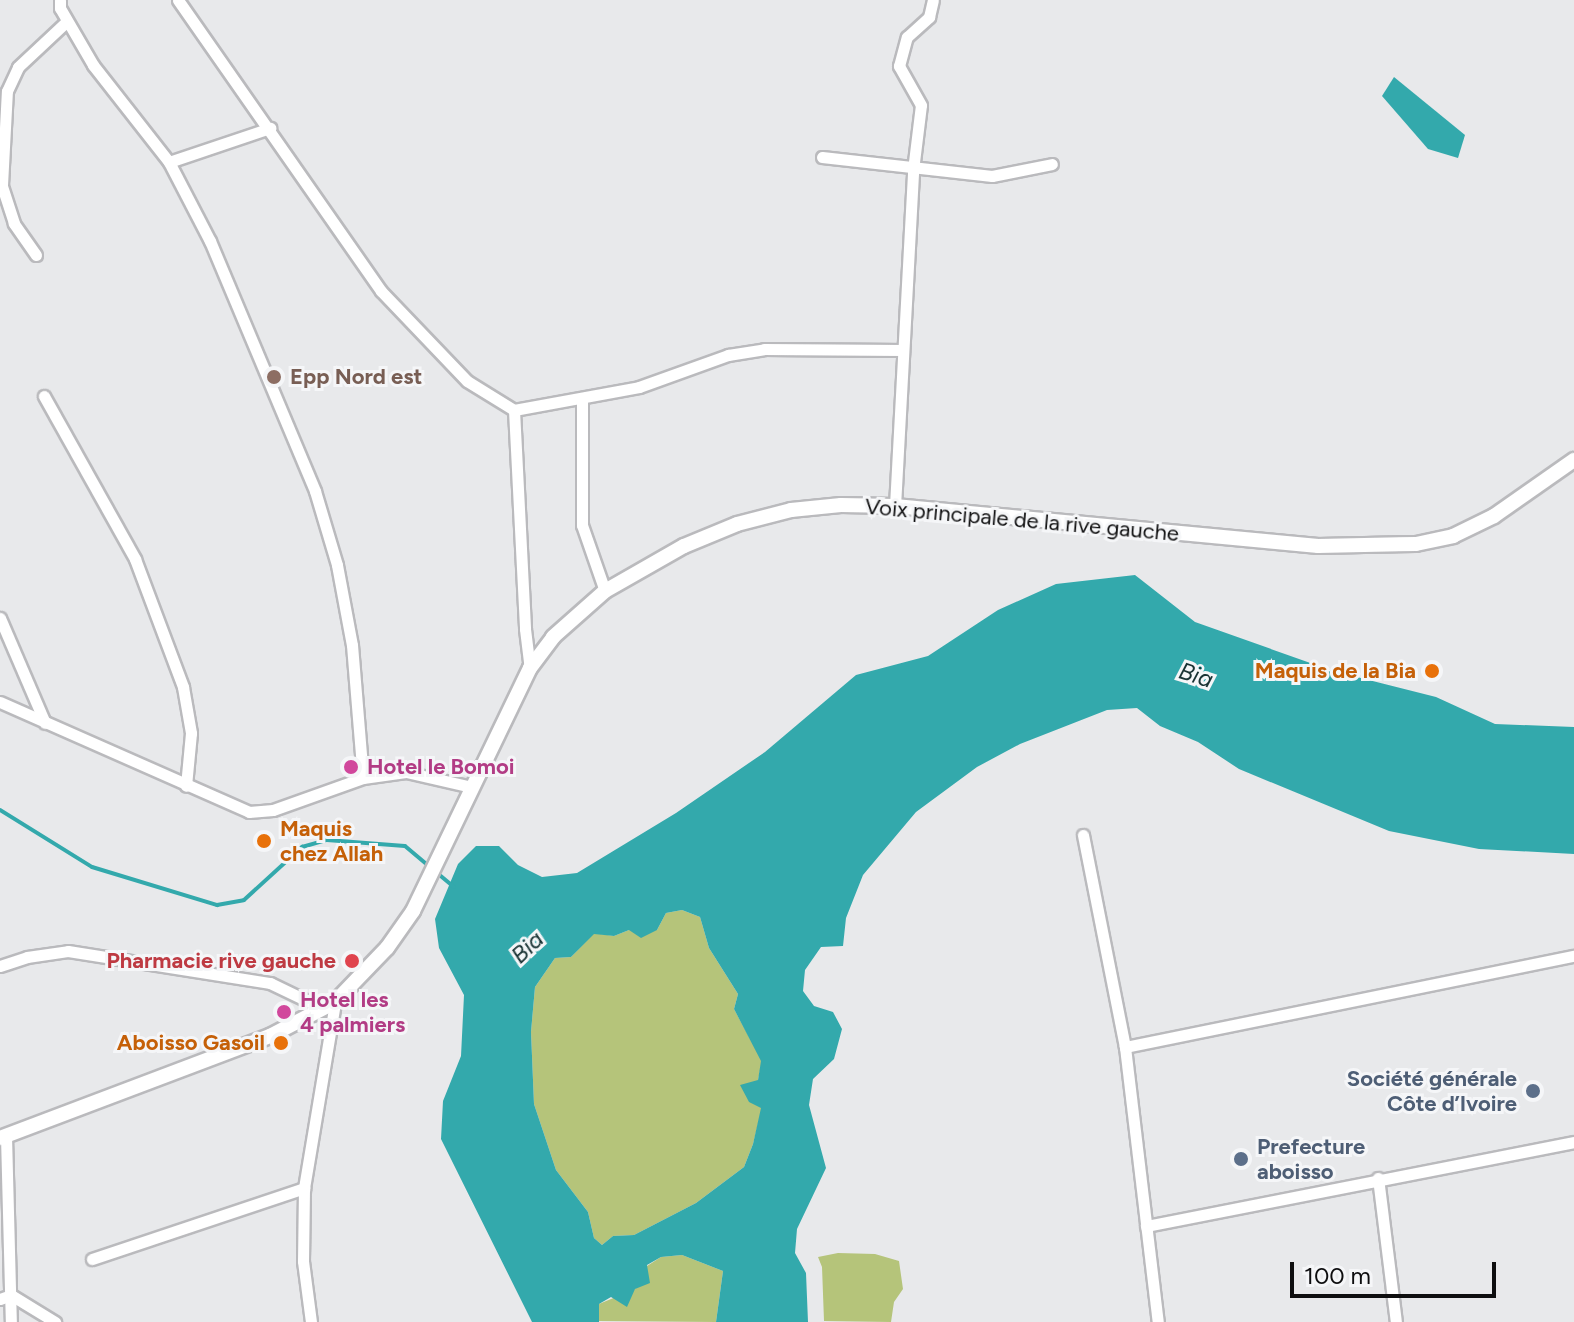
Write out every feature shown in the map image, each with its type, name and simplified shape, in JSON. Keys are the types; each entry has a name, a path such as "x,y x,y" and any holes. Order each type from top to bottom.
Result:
{"street":[{"path":"60,0 67,21 93,65 169,162 210,241 315,491 337,565 352,645 363,778"},
{"path":"179,0 381,291 467,381 514,410 639,387 728,355 764,349 903,350"},
{"path":"895,506 913,170 921,105 899,66 907,37 929,17 933,0"},
{"path":"36,255 14,223 2,185 7,91 18,67 67,21"},
{"path":"169,162 270,128"},
{"path":"822,157 913,170 992,176 1052,164"},
{"path":"44,396 135,559 183,687 191,733 186,786"},
{"path":"582,399 582,525 605,591"},
{"path":"514,410 525,629 530,668"},
{"name":"Voix principale de la rive gauche","path":"3,1137 270,1036 329,1005 387,948 413,911 530,668 553,637 605,591 684,546 737,524 791,510 841,505 895,506 1318,546 1416,544 1453,536 1494,516 1574,460"},
{"path":"0,618 45,723"},
{"path":"0,702 249,812 262,813 363,778 406,772 472,787"},
{"path":"1083,835 1125,1047 1158,1322"},
{"path":"0,966 27,957 68,951 270,983 329,1005 304,1188 303,1261 311,1322"},
{"path":"1125,1047 1574,956"},
{"path":"3,1137 6,1297 11,1322"},
{"path":"1146,1226 1378,1178 1574,1142"},
{"path":"1378,1178 1396,1322"},
{"path":"92,1259 304,1188"},
{"path":"6,1297 55,1322"}],"green space":[{"path":"682,910 700,917 709,948 738,994 734,1009 762,1061 758,1080 762,1108 744,1167 696,1203 634,1235 613,1236 602,1245 594,1238 588,1212 556,1170 534,1104 531,1032 535,987 555,958 571,957 594,933 614,936 629,930 657,930 666,913"},
{"path":"838,1253 875,1254 899,1261 903,1289 894,1302 891,1322 824,1321 822,1267 818,1257"},
{"path":"682,1255 723,1271 716,1322 598,1321 599,1304 635,1289 647,1266 661,1257"}],"water":[{"path":"1394,77 1465,135 1458,158 1428,149 1382,96"},
{"name":"Bia","path":"1135,575 1195,622 1333,671 1436,697 1495,724 1574,727 1574,854 1479,849 1389,831 1239,769 1198,742 1160,726 1137,708 1107,710 1020,744 977,767 916,812 863,875 846,918 843,946 821,947 805,970 803,991 814,1006 833,1012 842,1029 834,1059 813,1079 809,1105 826,1168 797,1229 795,1253 806,1273 808,1322 716,1322 723,1271 682,1255 661,1257 647,1265 650,1283 635,1289 627,1307 611,1297 599,1304 599,1322 532,1322 441,1139 443,1101 461,1056 464,995 439,948 435,919 458,864 476,846 499,846 518,865 542,877 577,873 676,813 765,752 856,675 928,656 998,610 1056,584","holes":["682,910 700,917 709,948 738,994 734,1009 761,1061 758,1080 740,1085 749,1102 761,1108 753,1144 744,1167 696,1203 634,1235 613,1236 602,1245 594,1238 588,1212 556,1170 534,1104 531,1032 535,987 555,958 571,957 594,934 614,936 629,930 641,938 657,930 666,913"]}],"waterway":[{"path":"0,810 92,867 217,905 244,900 302,847 327,840 405,846 429,866"},
{"path":"436,872 454,887"}],"place":[{"name":"Epp Nord est","path":"274,377"},
{"name":"Maquis de la Bia","path":"1432,671"},
{"name":"Hotel le Bomoi","path":"351,767"},
{"name":"Maquis chez Allah","path":"264,841"},
{"name":"Pharmacie rive gauche","path":"352,961"},
{"name":"Hotel les 4 palmiers","path":"284,1012"},
{"name":"Aboisso Gasoil","path":"281,1043"},
{"name":"Société générale Côte d’Ivoire","path":"1533,1091"},
{"name":"Prefecture aboisso","path":"1241,1159"}]}
